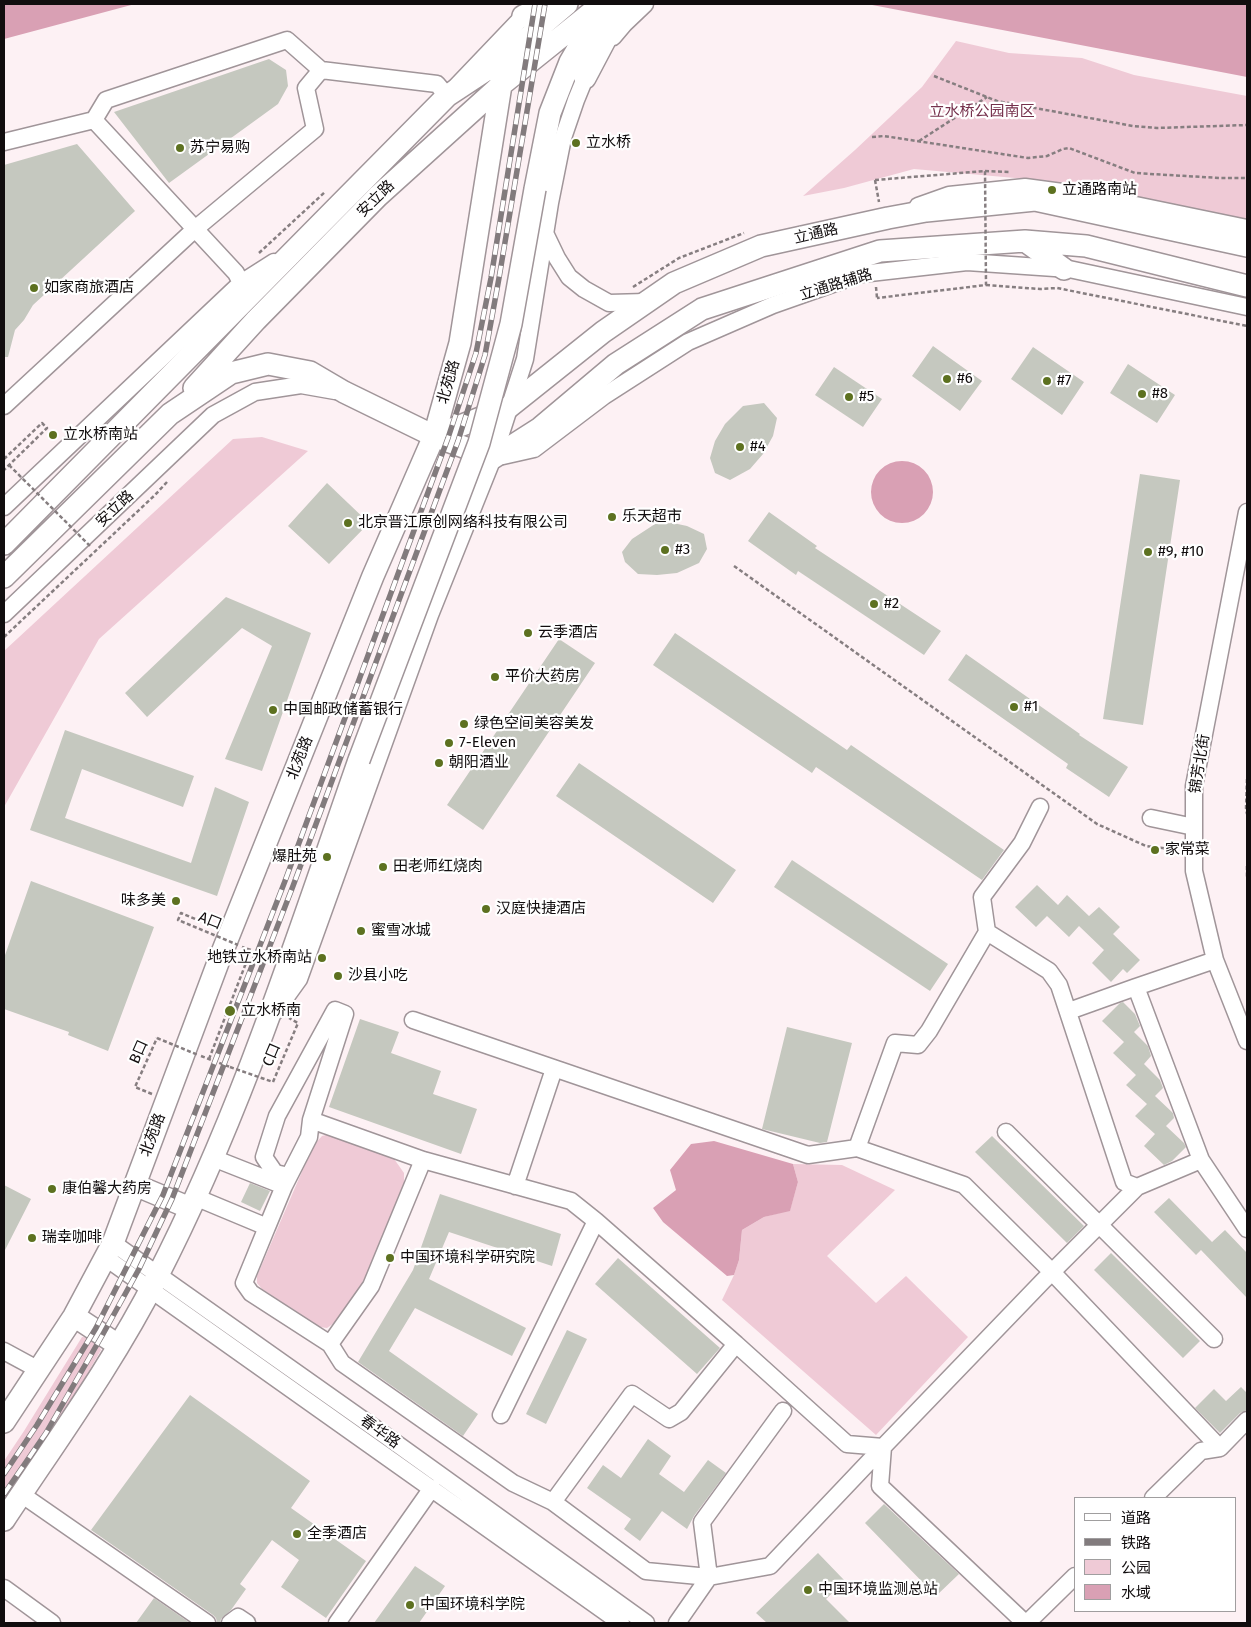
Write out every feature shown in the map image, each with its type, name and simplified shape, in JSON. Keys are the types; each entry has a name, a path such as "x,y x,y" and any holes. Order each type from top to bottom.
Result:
{"main road":[{"path":"529,10 550,4"},
{"name":"安立路","path":"4,544 447,96 500,61 567,4"},
{"path":"4,1520 102,1372 155,1282 213,1158 267,1023 359,760 479,443 511,324 550,113 560,85 578,46 603,4"},
{"name":"安立路","path":"4,577 170,414 256,320 378,196 501,85 603,4"},
{"path":"585,78 624,4"},
{"name":"北苑路","path":"4,1422 74,1316 109,1250 219,960 370,585 434,436 460,343 501,85 500,61"},
{"name":"立通路","path":"434,436 509,406 603,332 674,283 761,246 884,210 926,211 1035,200 1247,246"},
{"path":"1025,241 1064,269"},
{"path":"493,458 540,428 616,364 702,309 880,251 1025,241 1086,246 1247,286"},
{"name":"安立路","path":"170,414 231,372 268,364 310,372 344,392 434,436 493,458"},
{"path":"135,1184 193,1202"},
{"path":"74,1316 118,1345"}],"street":[{"path":"267,1023 299,979 430,615 493,458 524,359 563,138 585,78 611,39 645,4"},
{"name":"安立路","path":"447,96 529,10"},
{"path":"4,142 94,120 106,100 287,40 321,70 437,84 447,96"},
{"path":"4,406 195,229 315,129 306,88 321,70"},
{"path":"94,120 236,273 241,283"},
{"path":"884,210 949,195 1025,187 1092,196 1247,228"},
{"path":"545,233 556,258 569,277 584,289 609,304 646,302"},
{"name":"安立路","path":"4,507 241,283 304,241"},
{"name":"立通路辅路","path":"493,458 534,449 604,396 688,342 773,305 861,274 967,262 1064,269 1247,307"},
{"name":"安立路","path":"4,614 214,415 256,392 301,385 344,392"},
{"name":"锦芳北街","path":"1247,512 1194,786 1194,871 1215,960 1247,1041"},
{"path":"856,1148 896,1043 918,1045 929,1031 987,932 982,897 1022,843 1040,807"},
{"path":"1151,818 1194,827"},
{"path":"987,932 1049,971 1060,985 1124,1182 1137,1187"},
{"path":"1069,1011 1215,960"},
{"path":"1136,987 1201,1160 1247,1229"},
{"path":"286,1181 275,1173 264,1157 277,1116 335,1010 345,1014 311,1120 309,1137 286,1181 244,1284 251,1293 330,1344 342,1363 513,1483 553,1502 646,1571 709,1578 770,1566 1052,1272 1137,1187 1201,1160"},
{"path":"412,1020 808,1155 856,1148 964,1185 1052,1272 1220,1448"},
{"path":"516,1186 554,1068"},
{"path":"311,1120 423,1160 570,1201 596,1221 847,1444 883,1447"},
{"path":"1006,1132 1214,1339"},
{"path":"213,1158 286,1181"},
{"path":"330,1344 371,1286 423,1160"},
{"path":"193,1202 267,1226"},
{"path":"501,1415 596,1221"},
{"name":"春华路","path":"109,1250 646,1623"},
{"name":"春华路","path":"155,1282 432,1488 621,1623"},
{"path":"553,1502 632,1394 669,1419 681,1412 736,1344"},
{"path":"4,1351 39,1370"},
{"path":"677,1623 709,1578 702,1522 783,1411 780,1383"},
{"path":"783,1411 812,1411"},
{"path":"1154,1497 1201,1451 1220,1448 1247,1420"},
{"path":"883,1447 880,1486 1026,1623 1074,1577"},
{"path":"337,1623 432,1488"},
{"path":"21,1494 207,1623"},
{"path":"4,1588 52,1623"},
{"path":"230,1623 238,1617 247,1623"}],"path":[{"path":"934,76 997,101 1133,126 1157,128 1247,125"},
{"path":"918,141 987,97"},
{"path":"872,137 884,136 1028,158 1047,156 1063,148 1069,148 1135,172 1247,178"},
{"path":"884,210 875,180 985,171 986,285"},
{"path":"258,253 330,187"},
{"path":"877,298 986,285 1040,289 1057,288 1247,326"},
{"path":"4,459 42,423 46,428 4,470"},
{"path":"9,465 91,547"},
{"path":"18,478 26,472"},
{"path":"734,566 1097,824 1146,846 1171,849"},
{"path":"1247,779 1247,814"},
{"path":"1247,866 1247,879"},
{"name":"A口","path":"207,924 181,913 178,920 251,950 210,1059"},
{"name":"C口","path":"210,1059 273,1082 298,1024"},
{"name":"B口","path":"135,1087 157,1038 210,1059"}],"green space":[{"name":"立水桥公园南区","path":"956,41 1009,53 1082,58 1134,75 1247,96 1247,221 1167,208 1077,185 914,169 844,188 803,196 922,87"},
{"path":"262,437 308,451 99,639 4,807 4,651 233,439"},
{"path":"330,1134 392,1156 404,1173 404,1185 382,1241 362,1284 351,1303 339,1318 327,1328 320,1327 262,1289 257,1283 257,1276 313,1146 322,1136"},
{"path":"793,1164 842,1165 895,1190 827,1256 876,1303 906,1276 968,1337 876,1435 722,1300 739,1260 742,1230 764,1217 790,1210 798,1182"},
{"path":"82,1337 95,1338 101,1350 71,1402 4,1504 4,1461"}],"water":[{"path":"4,4 135,4 4,39"},
{"path":"867,4 1247,4 1247,77"},
{"path":"896,461 908,461 924,470 931,480 933,492 931,504 924,514 908,523 896,523 885,518 876,509 871,498 871,486 876,475 885,466"},
{"path":"714,1141 793,1164 798,1182 790,1211 764,1217 742,1230 739,1260 734,1275 727,1276 663,1222 653,1208 676,1190 670,1170 691,1144"}],"building":[{"name":"苏宁易购","path":"269,59 286,70 288,86 278,104 169,183 114,112"},
{"path":"77,144 135,211 33,305 15,330 8,357 4,357 4,165"},
{"name":"#6","path":"933,346 982,381 960,411 912,376"},
{"name":"#7","path":"1033,347 1084,382 1062,415 1011,379"},
{"name":"#8","path":"1128,364 1175,395 1157,423 1110,393"},
{"name":"#5","path":"834,367 882,399 863,427 815,395"},
{"name":"#4","path":"764,403 777,418 773,436 763,454 750,469 730,480 715,473 710,458 715,441 725,424 743,406"},
{"name":"#9, #10","path":"1140,474 1180,480 1143,725 1103,719"},
{"path":"327,483 369,523 329,564 288,526"},
{"name":"#2","path":"769,512 817,546 815,548 941,631 924,655 798,571 796,575 748,541"},
{"name":"#3","path":"673,523 687,526 704,534 707,549 699,563 677,573 638,574 625,562 622,552 632,539 655,524"},
{"path":"226,597 311,633 262,771 225,759 272,646 242,628 147,717 125,693"},
{"path":"675,633 847,750 851,745 1004,850 982,880 816,767 812,773 653,665"},
{"path":"559,639 595,663 483,830 447,805"},
{"name":"#1","path":"966,654 1079,735 1128,767 1109,797 1066,768 1068,764 948,680"},
{"path":"65,730 194,776 183,807 82,769 65,818 191,863 215,787 249,802 217,896 30,830"},
{"path":"579,763 736,870 713,903 556,796"},
{"path":"792,860 948,964 930,991 774,887"},
{"path":"31,881 154,927 108,1051 68,1035 69,1032 4,1009 4,958"},
{"path":"1037,885 1058,905 1067,895 1089,916 1099,907 1120,927 1113,934 1140,960 1127,973 1123,969 1111,982 1092,963 1104,950 1079,926 1069,937 1047,916 1036,927 1015,907"},
{"path":"1123,1002 1135,1014 1140,1026 1134,1032 1148,1046 1151,1056 1144,1064 1160,1080 1163,1088 1155,1096 1173,1113 1174,1118 1166,1126 1186,1147 1172,1161 1164,1165 1144,1146 1155,1134 1135,1116 1147,1104 1126,1085 1136,1075 1113,1053 1124,1042 1102,1021"},
{"path":"360,1019 399,1032 391,1053 441,1071 433,1094 477,1109 461,1154 329,1107"},
{"path":"787,1027 852,1043 827,1142 820,1143 762,1129"},
{"path":"992,1136 1084,1226 1067,1243 975,1152"},
{"path":"250,1183 270,1191 260,1211 241,1202"},
{"path":"4,1185 31,1199 4,1252"},
{"path":"440,1194 561,1234 552,1266 449,1232 429,1279 526,1328 512,1356 415,1308 389,1351 478,1414 463,1436 358,1362 413,1270"},
{"path":"1169,1198 1212,1242 1225,1230 1247,1253 1247,1298 1201,1250 1196,1255 1154,1212"},
{"path":"1111,1253 1200,1341 1183,1358 1094,1270"},
{"path":"618,1258 720,1348 697,1374 595,1284"},
{"path":"567,1330 587,1339 546,1424 526,1414"},
{"path":"1241,1387 1247,1393 1247,1410 1240,1413 1220,1433 1195,1408 1214,1389 1226,1401"},
{"path":"190,1395 310,1481 291,1508 366,1561 326,1618 281,1587 299,1560 272,1540 240,1584 246,1589 231,1610 221,1619 220,1623 217,1623 213,1615 91,1530"},
{"path":"648,1439 671,1456 659,1474 684,1492 708,1460 726,1473 694,1516 687,1529 662,1511 640,1541 624,1529 631,1519 587,1488 603,1465 621,1478"},
{"path":"884,1504 959,1574 936,1596 865,1523"},
{"name":"中国环境监测总站","path":"818,1553 845,1581 826,1599 850,1623 767,1623 756,1613"},
{"name":"中国环境科学院","path":"415,1566 445,1586 419,1623 374,1623"},
{"path":"154,1598 190,1623 136,1623"}],"railway":[{"path":"4,1474 37,1425 96,1328 163,1195 285,881 448,438 476,353 491,278 535,4"},
{"path":"4,1494 46,1433 103,1334 139,1269 172,1199 293,886 458,441 485,355 545,4"}],"place":[{"name":"立水桥","path":"576,143"},
{"name":"苏宁易购","path":"180,148"},
{"name":"立通路南站","path":"1052,190"},
{"name":"如家商旅酒店","path":"34,288"},
{"name":"#6","path":"947,379"},
{"name":"#7","path":"1047,381"},
{"name":"#8","path":"1142,394"},
{"name":"#5","path":"849,397"},
{"name":"立水桥南站","path":"53,435"},
{"name":"#4","path":"740,447"},
{"name":"乐天超市","path":"612,517"},
{"name":"北京晋江原创网络科技有限公司","path":"348,523"},
{"name":"#3","path":"665,550"},
{"name":"#9, #10","path":"1148,552"},
{"name":"#2","path":"874,604"},
{"name":"云季酒店","path":"528,633"},
{"name":"平价大药房","path":"495,677"},
{"name":"#1","path":"1014,707"},
{"name":"中国邮政储蓄银行","path":"273,710"},
{"name":"绿色空间美容美发","path":"464,724"},
{"name":"7-Eleven","path":"449,743"},
{"name":"朝阳酒业","path":"439,763"},
{"name":"家常菜","path":"1155,850"},
{"name":"爆肚苑","path":"327,857"},
{"name":"田老师红烧肉","path":"383,867"},
{"name":"味多美","path":"176,901"},
{"name":"汉庭快捷酒店","path":"486,909"},
{"name":"蜜雪冰城","path":"361,931"},
{"name":"地铁立水桥南站","path":"322,958"},
{"name":"沙县小吃","path":"338,976"},
{"name":"立水桥南","path":"230,1011"},
{"name":"康伯馨大药房","path":"52,1189"},
{"name":"瑞幸咖啡","path":"32,1238"},
{"name":"中国环境科学研究院","path":"390,1258"},
{"name":"全季酒店","path":"297,1534"},
{"name":"中国环境监测总站","path":"808,1590"},
{"name":"中国环境科学院","path":"410,1605"}]}
